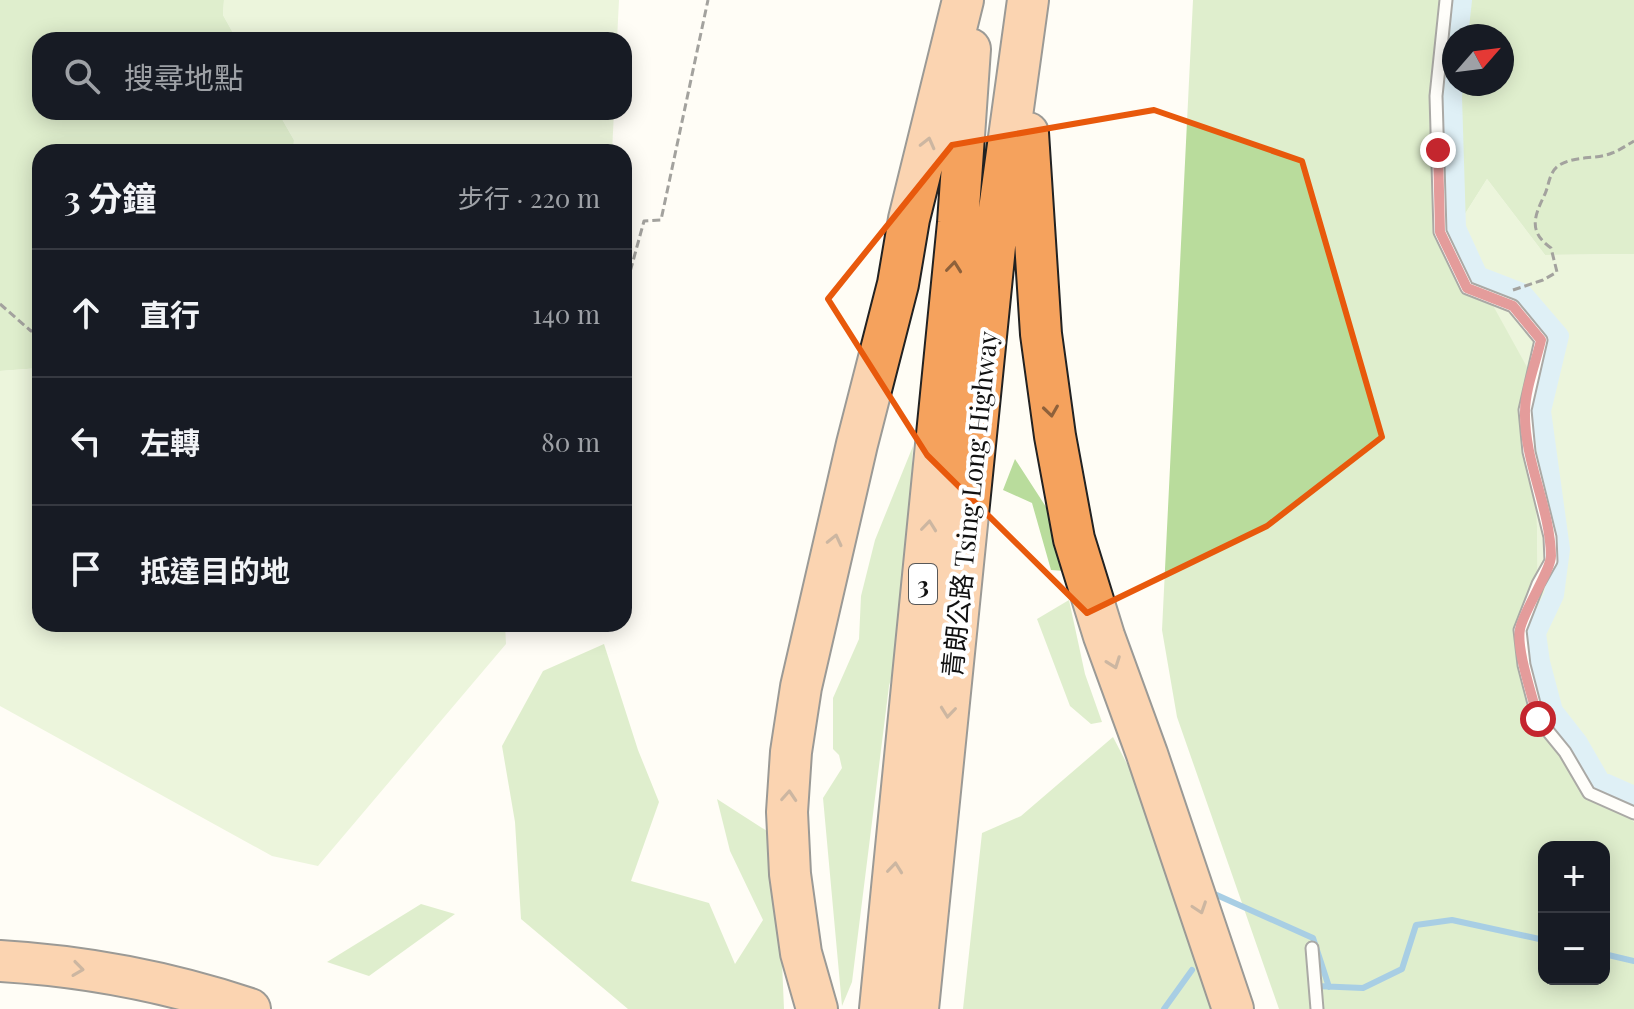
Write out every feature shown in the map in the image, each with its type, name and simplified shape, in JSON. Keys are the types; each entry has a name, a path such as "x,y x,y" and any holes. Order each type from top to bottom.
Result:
{"highway":[{"path":"817,1009 801,953 790,874 787,812 791,752 801,687 963,0"},
{"name":"青朗公路 Tsing Long Highway","path":"918,1009 905,948 973,0"},
{"name":"青朗公路 Tsing Long Highway","path":"880,1009 905,948 1028,0"},
{"path":"1023,41 1041,334 1074,539 1104,636 1233,1009"},
{"path":"0,961 77,968 122,976 179,988 250,1009"}],"lane":[{"path":"1446,0 1436,96 1440,232 1467,288 1513,306 1541,340 1525,410 1529,452 1550,537 1551,561 1538,584 1520,630 1524,665 1538,719 1565,752 1589,793 1634,813"},
{"path":"1312,948 1317,1009"}],"path":[{"path":"632,265 644,221 661,220 708,0"},
{"path":"1522,286 1557,272 1551,248 1535,228 1536,208 1551,175 1558,166 1577,159 1612,154 1634,141"},
{"path":"0,304 32,331"}],"highlighted area":[{"path":"1154,110 1302,161 1382,437 1267,526 1087,613 927,455 828,299 952,145"}],"green space":[{"path":"0,0 224,0 223,15 233,32 32,32 32,120 283,120 294,144 32,144 32,369 0,371"},
{"path":"224,0 619,0 617,32 233,32 223,15"},
{"path":"1193,0 1634,0 1634,254 1545,255 1487,179 1453,233 1527,367 1538,594 1517,656 1571,768 1634,822 1634,1009 1279,1009 1177,717 1162,630"},
{"path":"283,120 614,120 612,144 294,144"},
{"path":"1487,179 1545,255 1634,254 1634,822 1571,768 1517,656 1538,594 1537,526 1453,233"},
{"path":"32,369 32,632 505,632 506,644 318,866 272,856 0,706 0,371"},
{"path":"913,446 904,631 889,686 852,982 842,1006 823,798 842,768 839,755 833,749 833,698 859,639 861,596 875,540"},
{"path":"1015,459 1048,510 1065,571 1051,570 1032,503 1003,490"},
{"path":"1069,600 1085,674 1102,722 1091,724 1070,706 1037,619"},
{"path":"604,644 638,750 659,802 631,881 709,903 735,964 763,920 730,851 717,799 770,833 781,938 784,1009 628,1009 521,919 515,822 502,746 543,671"},
{"path":"1113,737 1147,802 1218,1009 963,1009 982,833 1021,816"},
{"path":"421,904 455,914 369,976 327,962"}],"waterway":[{"path":"1459,24 1462,0"},
{"path":"1452,96 1456,228 1478,276 1522,293 1559,336 1541,411 1560,549 1554,595 1536,633 1540,662 1553,711 1578,743 1600,781 1634,796"},
{"path":"1210,892 1313,938 1329,987"},
{"path":"1316,986 1363,988 1402,969 1416,925 1452,920 1538,939"},
{"path":"1610,955 1634,961"},
{"path":"1164,1009 1192,970"}],"route":[{"path":"1438,150 1440,232 1467,288 1513,306 1541,340 1525,410 1529,452 1550,537 1551,561 1538,584 1520,630 1524,665 1538,719"}]}
